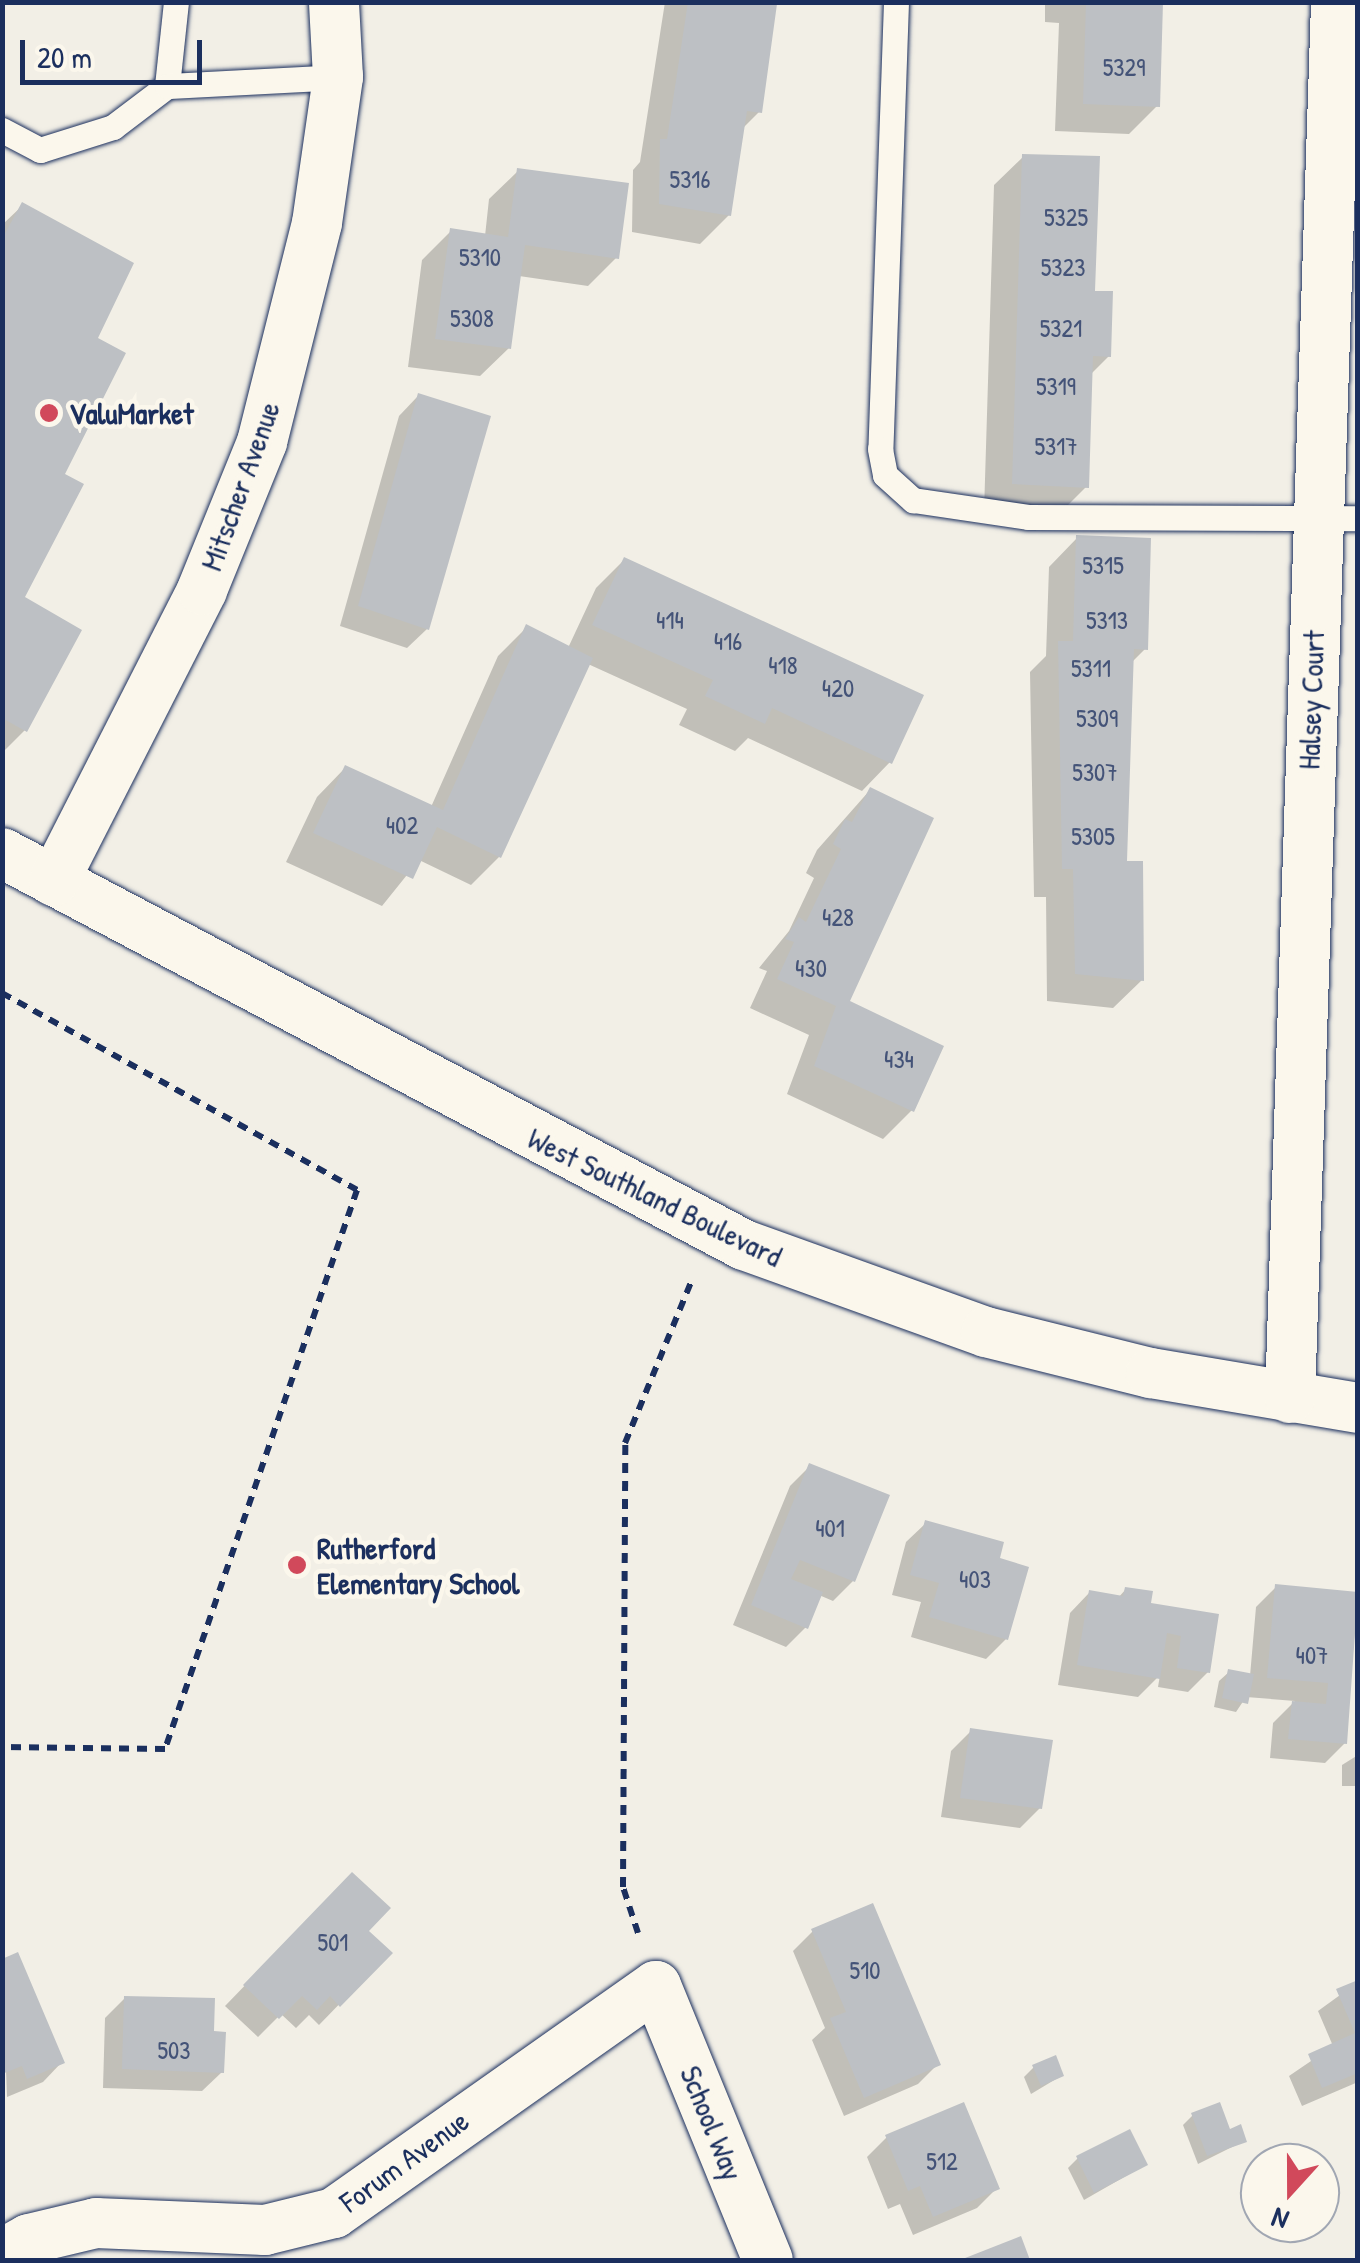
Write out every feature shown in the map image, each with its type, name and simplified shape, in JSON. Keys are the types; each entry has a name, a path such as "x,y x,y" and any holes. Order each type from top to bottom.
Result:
{"street":[{"name":"Mitscher Avenue","path":"54,881 202,590 262,442 317,223 338,78 334,2"},
{"name":"Halsey Court","path":"1290,1398 1337,517 1336,2"},
{"name":"West Southland Boulevard","path":"2,852 706,1227 834,1282 986,1332 1290,1398 1358,1408"},
{"name":"Forum Avenue","path":"2,2254 29,2239 96,2223 265,2230 334,2213 656,1986"},
{"name":"School Way","path":"656,1986 768,2260"}],"lane":[{"path":"167,86 176,2"},
{"path":"896,2 880,449 885,475 912,500 1028,517 1337,517"},
{"path":"2,130 40,150 113,126 167,86 338,78"}],"path":[{"path":"2,993 357,1190 165,1749 2,1747"},
{"path":"656,1986 623,1887 625,1443 685,1301 706,1227"}],"building":[{"path":"688,2 777,4 762,113 747,111 731,216 659,204 660,139 667,139"},
{"path":"1086,2 1163,2 1160,107 1083,104"},
{"path":"1022,154 1100,156 1095,291 1113,291 1111,357 1093,356 1089,488 1012,484"},
{"path":"517,168 629,183 619,259 525,245 511,349 435,339 450,228 508,237"},
{"name":"ValuMarket","path":"22,202 134,263 98,338 126,353 65,474 84,484 25,597 82,630 27,732 2,718 2,239"},
{"path":"418,393 491,416 429,630 358,606"},
{"path":"1076,535 1151,538 1148,650 1134,649 1127,861 1143,861 1144,981 1075,974 1073,869 1062,869 1058,641 1073,641"},
{"path":"624,557 924,695 892,764 772,708 765,724 705,696 713,680 592,625"},
{"path":"526,624 593,658 501,858 437,827 413,879 313,833 345,765 443,810"},
{"path":"870,787 934,818 850,1001 944,1046 914,1112 814,1066 836,1006 777,979 794,942 785,939 799,917 806,922 841,849 833,844 845,819 852,822"},
{"path":"809,1463 890,1495 855,1582 800,1560 791,1579 823,1592 808,1629 751,1605"},
{"path":"925,1520 1004,1542 1000,1558 1029,1567 1008,1640 929,1617 939,1583 910,1575"},
{"path":"1275,1584 1358,1592 1347,1744 1288,1739 1292,1701 1326,1704 1328,1683 1267,1678"},
{"path":"1125,1587 1153,1591 1151,1603 1219,1614 1210,1673 1177,1668 1181,1636 1167,1633 1160,1679 1077,1665 1089,1590 1123,1596"},
{"path":"1228,1669 1254,1674 1248,1704 1222,1698"},
{"path":"970,1728 1053,1740 1042,1809 960,1798"},
{"path":"352,1872 391,1908 369,1931 393,1953 340,2007 330,1996 317,2010 302,1996 279,2019 243,1985"},
{"path":"873,1903 941,2065 864,2098 830,2018 846,2012 811,1929"},
{"path":"18,1952 65,2063 27,2079 22,2066 2,2074 2,1959"},
{"path":"1358,1980 1358,2073 1322,2088 1308,2054 1355,2033 1336,1989"},
{"path":"124,1996 215,1998 214,2031 226,2032 224,2073 122,2069"},
{"path":"1056,2055 1064,2076 1041,2086 1032,2065"},
{"path":"964,2102 1000,2189 933,2217 920,2186 908,2191 885,2135"},
{"path":"1220,2102 1230,2129 1241,2124 1247,2142 1207,2156 1191,2113"},
{"path":"1130,2129 1148,2165 1094,2193 1076,2156"},
{"path":"1021,2236 1030,2260 960,2260"}],"place":[{"name":"ValuMarket","path":"49,413"},
{"name":"Rutherford Elementary School","path":"297,1565"}]}
